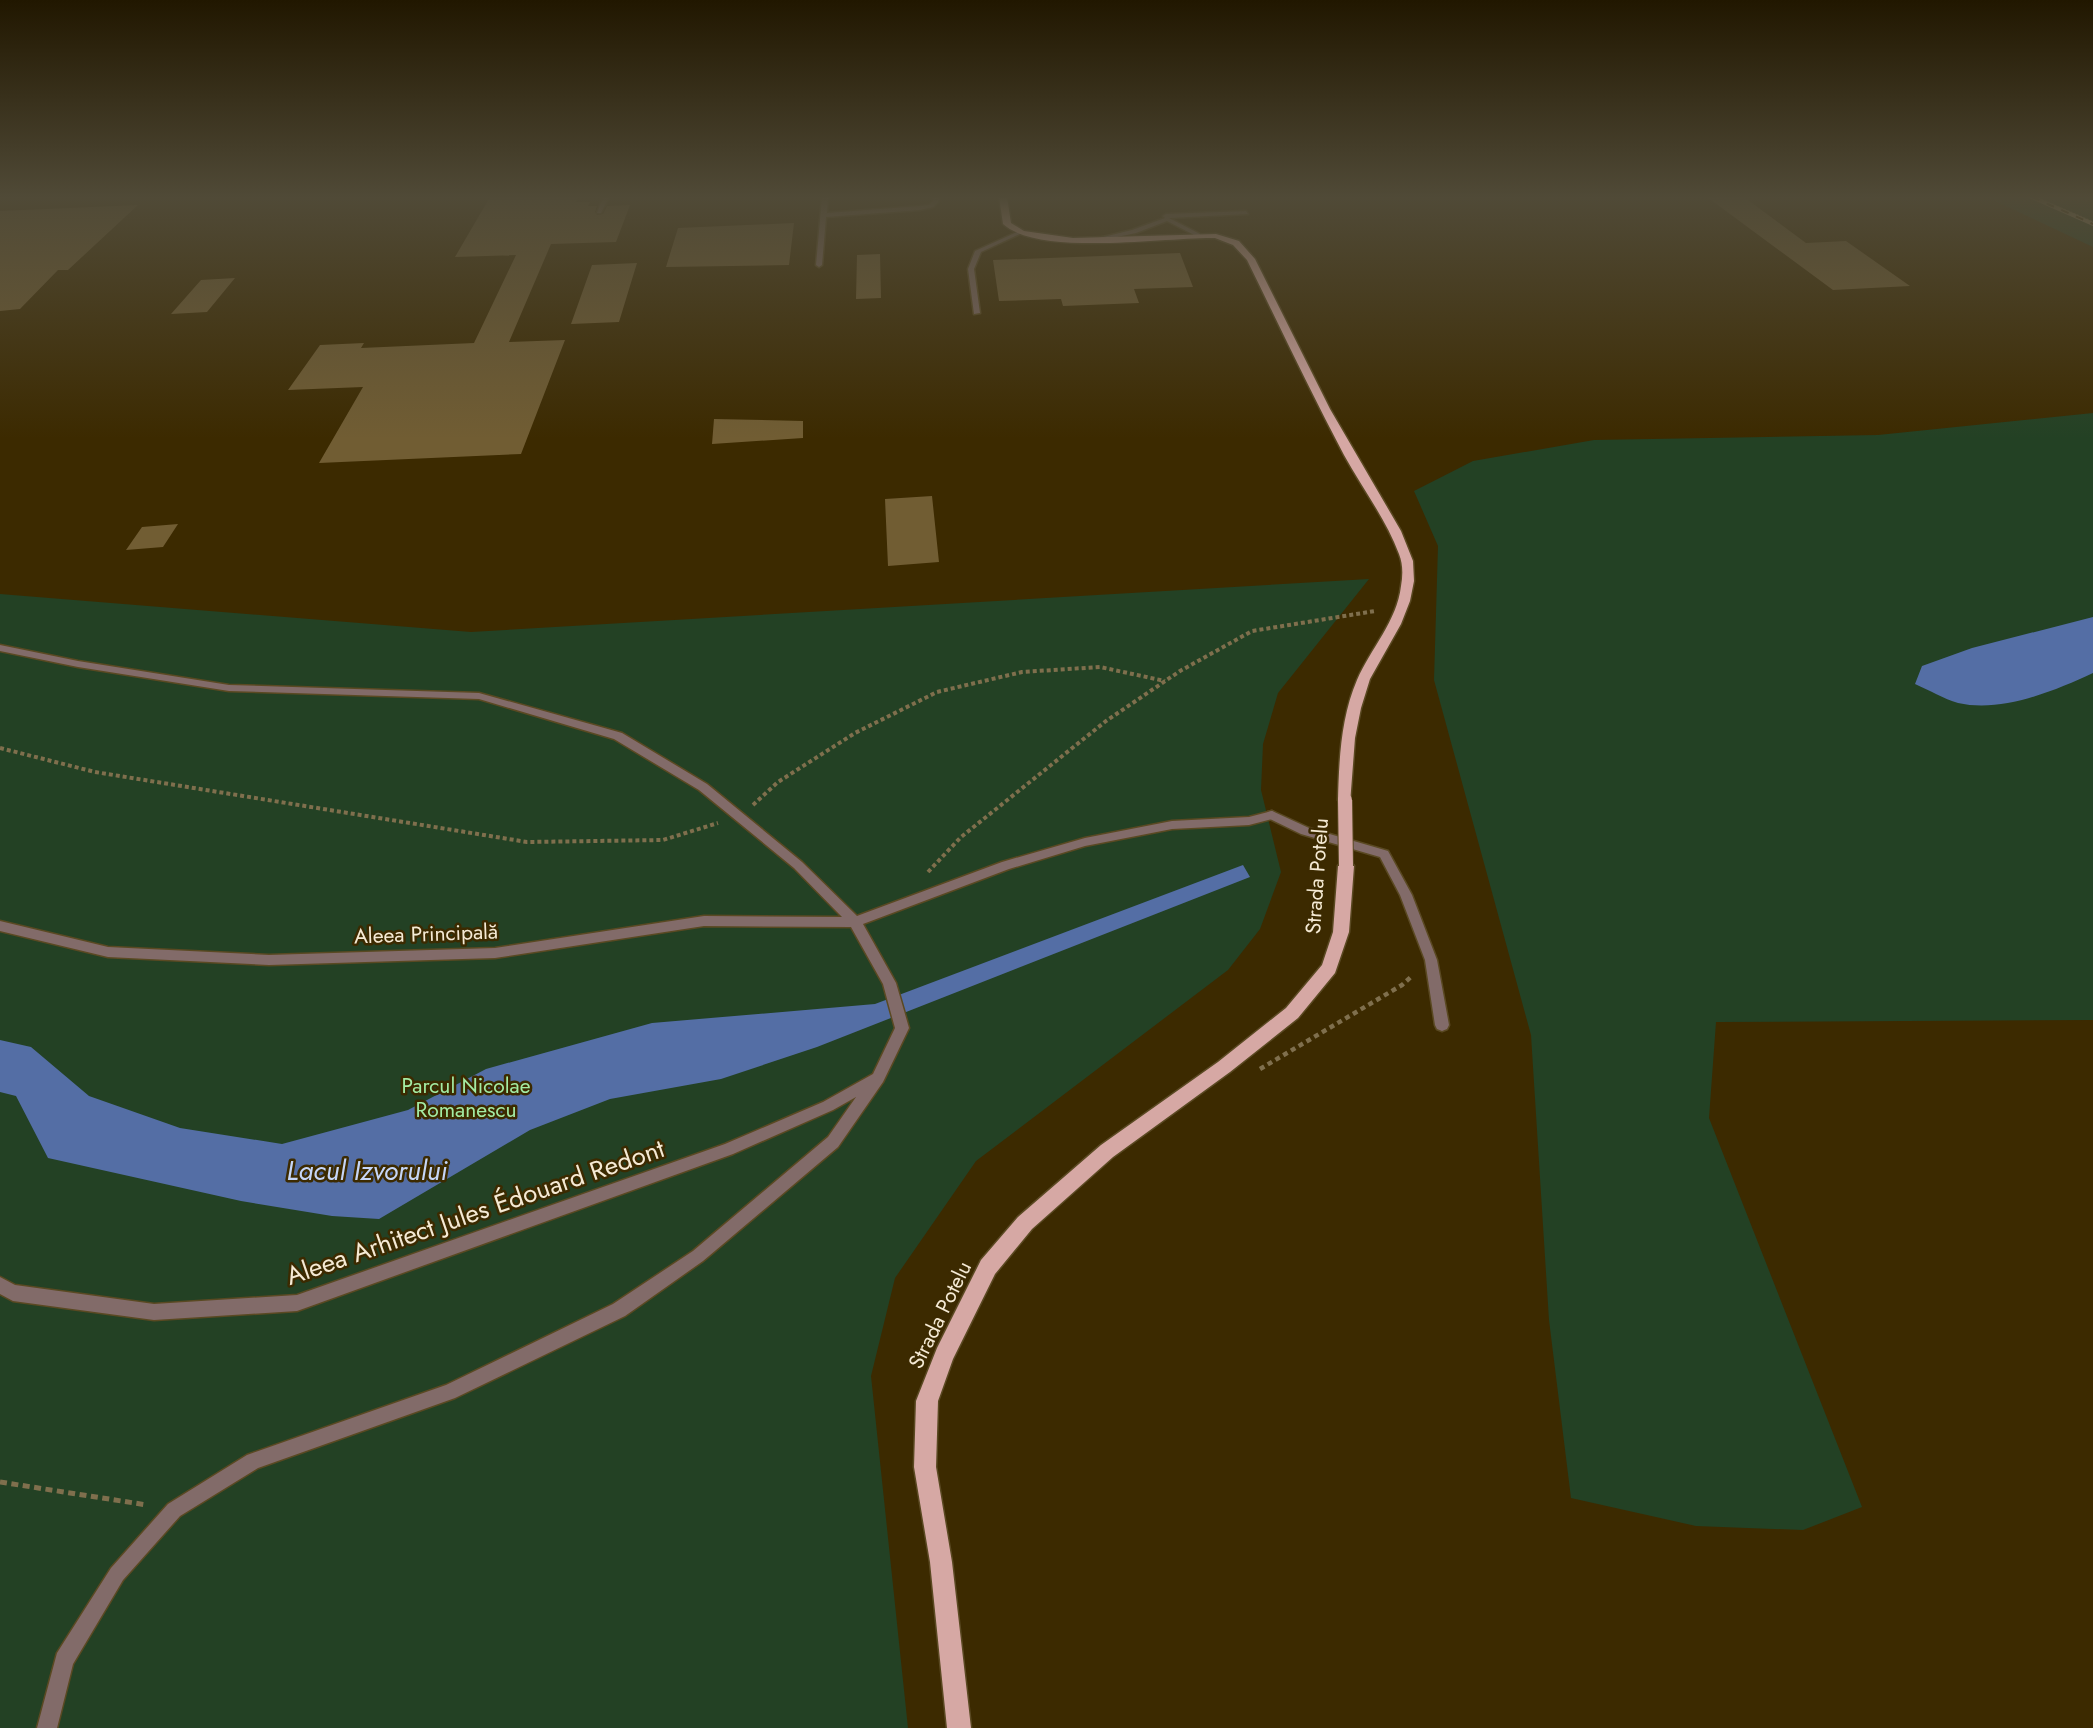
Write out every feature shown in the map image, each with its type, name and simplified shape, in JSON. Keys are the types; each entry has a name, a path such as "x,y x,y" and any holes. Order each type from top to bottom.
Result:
{"main road":[{"name":"Strada Potelu","path":"959,1728 941,1562 925,1467 927,1401 944,1355 988,1267 1025,1223 1107,1151 1224,1067 1292,1012 1329,968 1341,933 1346,866 1345,759 1364,680 1402,607 1407,589 1407,560 1395,532 1371,495 1326,411 1260,278"}],"street":[{"path":"972,278 976,313"},
{"path":"0,648 78,664 229,688 479,696 618,736 703,787 798,865 855,922 889,983 902,1028 878,1078 833,1142 698,1256 619,1310 449,1392 253,1461 174,1510 117,1574 64,1660 47,1728"},
{"path":"855,922 1006,865 1085,842 1172,825 1249,821 1272,815 1305,831 1384,854 1406,895 1431,960 1442,1025"},
{"name":"Aleea Principală","path":"0,926 108,952 269,960 495,952 704,921 855,922"},
{"name":"Aleea Arhitect Jules Édouard Redont","path":"0,1285 13,1293 154,1312 297,1303 728,1149 828,1106 878,1078"}],"path":[{"path":"897,905 961,837 1106,721 1165,681 1252,631 1375,611"},
{"path":"0,748 95,772 527,842 663,840 740,817 778,782 855,733 937,692 1022,672 1100,667 1165,681"},
{"path":"1253,1074 1402,985 1431,960"},
{"path":"0,1482 174,1510"}],"green space":[{"path":"2093,413 2093,1020 1716,1022 1709,1118 1862,1507 1803,1530 1696,1526 1571,1498 1549,1320 1531,1035 1434,680 1438,546 1414,491 1473,461 1594,440 1878,435"},
{"name":"Parcul Nicolae Romanescu","path":"1369,579 1278,693 1263,744 1261,790 1281,872 1260,929 1228,970 976,1161 895,1278 871,1376 908,1728 0,1728 0,594 471,632"}],"water":[{"path":"2093,617 2093,673 2062,687 2010,703 1975,705 1958,703 1915,684 1922,666 1972,648"},
{"name":"Lacul Izvorului","path":"1243,865 1250,877 817,1047 721,1079 610,1099 530,1130 379,1219 332,1216 241,1201 48,1158 16,1096 0,1092 0,1040 31,1047 89,1096 180,1128 282,1144 408,1110 486,1069 652,1023 875,1004"}],"building":[{"path":"0,278 51,278 20,309 0,311"},
{"path":"235,278 207,312 171,314 201,280"},
{"path":"505,278 537,278 509,342 565,340 521,454 319,463 363,387 288,390 320,345 364,343 361,348 474,343"},
{"path":"588,278 633,278 619,322 571,324"},
{"path":"856,278 881,278 881,298 856,299"},
{"path":"996,278 1189,278 1193,287 1134,289 1139,303 1063,306 1061,299 999,301"},
{"path":"1816,278 1898,278 1910,286 1833,290"},
{"path":"714,419 803,421 803,438 712,444"},
{"path":"932,496 939,562 888,566 885,499"},
{"path":"178,524 163,547 126,550 142,527"}]}
